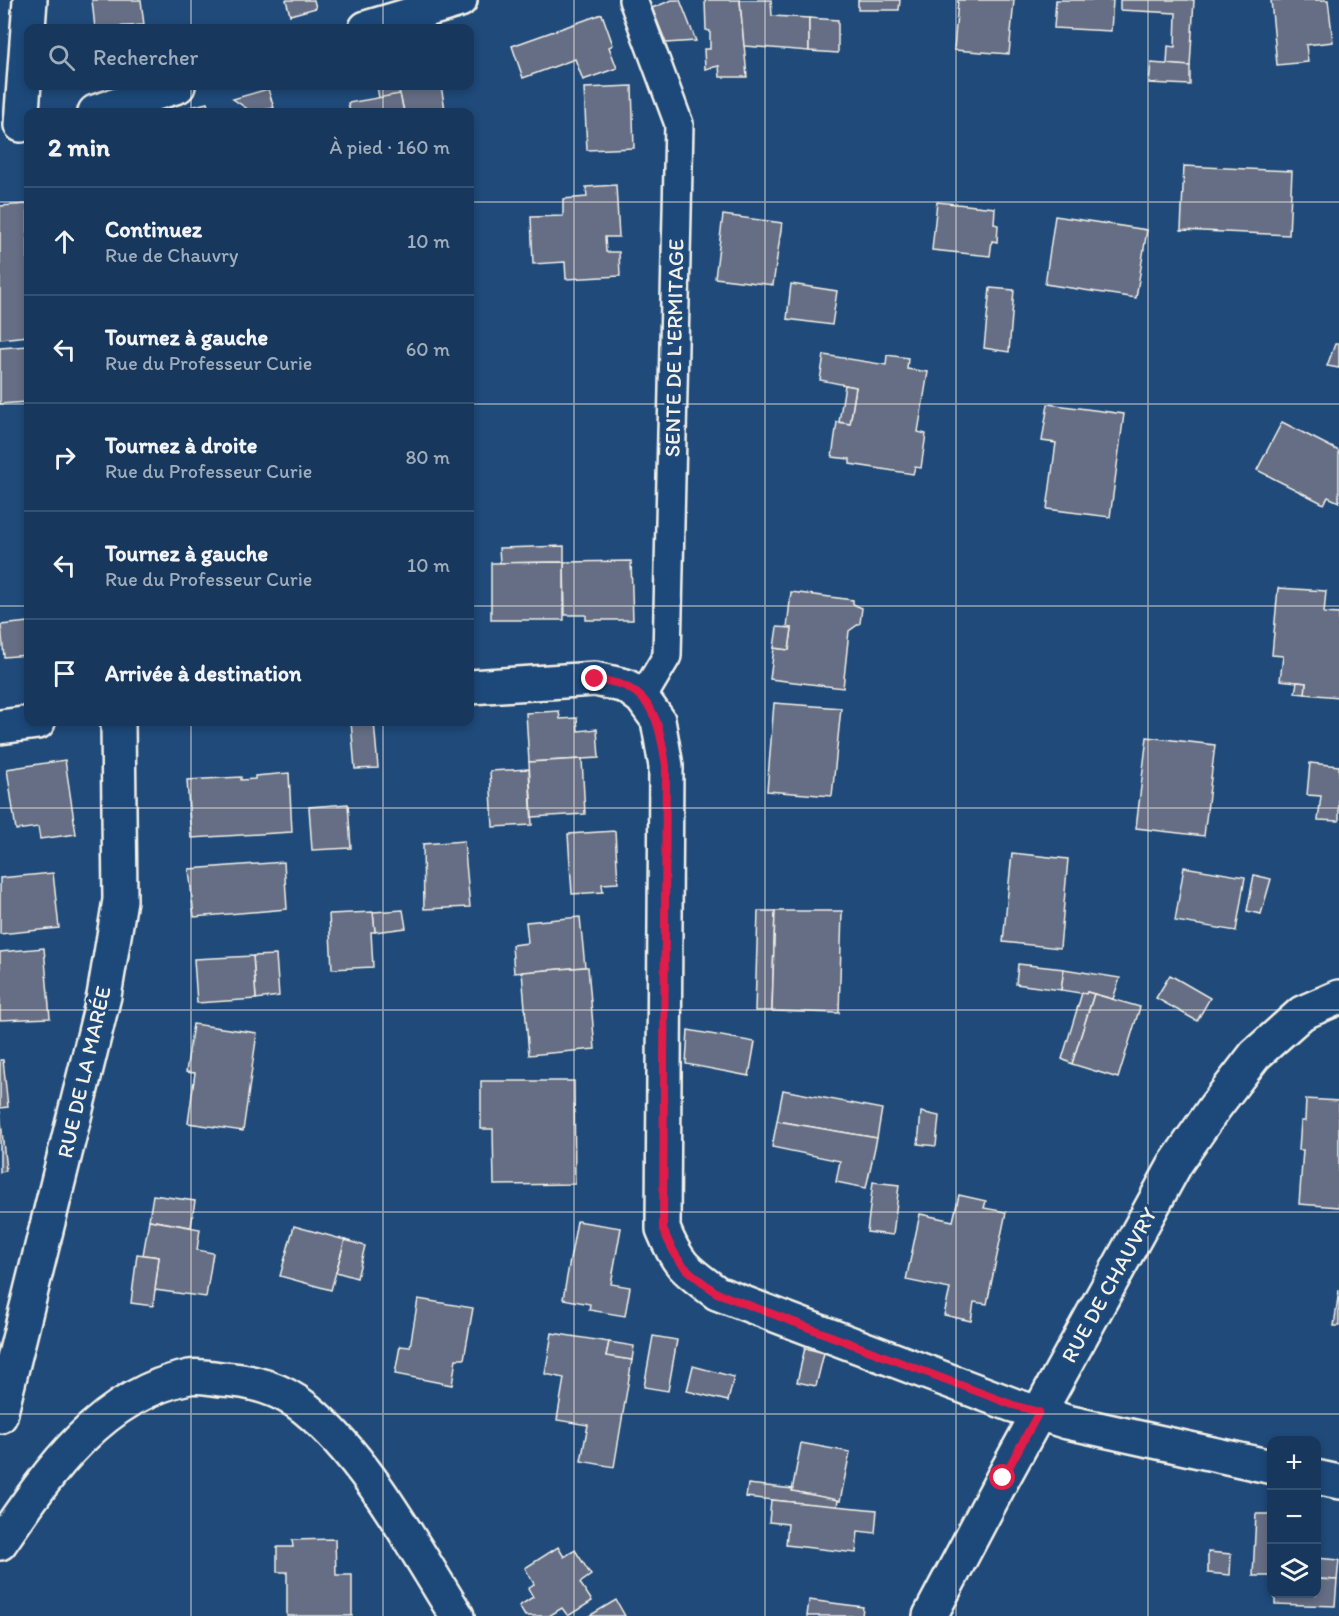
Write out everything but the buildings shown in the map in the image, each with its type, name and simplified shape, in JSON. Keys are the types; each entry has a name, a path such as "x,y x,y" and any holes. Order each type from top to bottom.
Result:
{"street":[{"path":"27,24 30,0"},
{"path":"379,24 460,0"},
{"path":"16,127 24,54"},
{"path":"108,108 165,90"},
{"path":"474,687 595,679 626,686 642,698 658,720 666,766 663,1229 672,1251 684,1269 717,1293 1013,1405 1067,1422 1267,1466"},
{"path":"0,727 24,724"},
{"name":"RUE DE LA MARÉE","path":"0,1416 104,996 120,900 118,726"},
{"name":"RUE DE CHAUVRY","path":"930,1616 1176,1163 1255,1054 1302,1013 1339,997"},
{"path":"0,1543 30,1498 68,1450 101,1420 127,1401 157,1387 191,1377 243,1380 282,1394 304,1407 352,1456 379,1493 457,1616"},
{"path":"1321,1478 1339,1482"}],"lane":[{"name":"SENTE DE L'ERMITAGE","path":"633,0 679,124 667,656 642,698"}],"route":[{"path":"595,679 626,686 642,698 658,720 666,766 663,1229 672,1251 684,1269 717,1293 1013,1405 1039,1412 1003,1478"}]}
